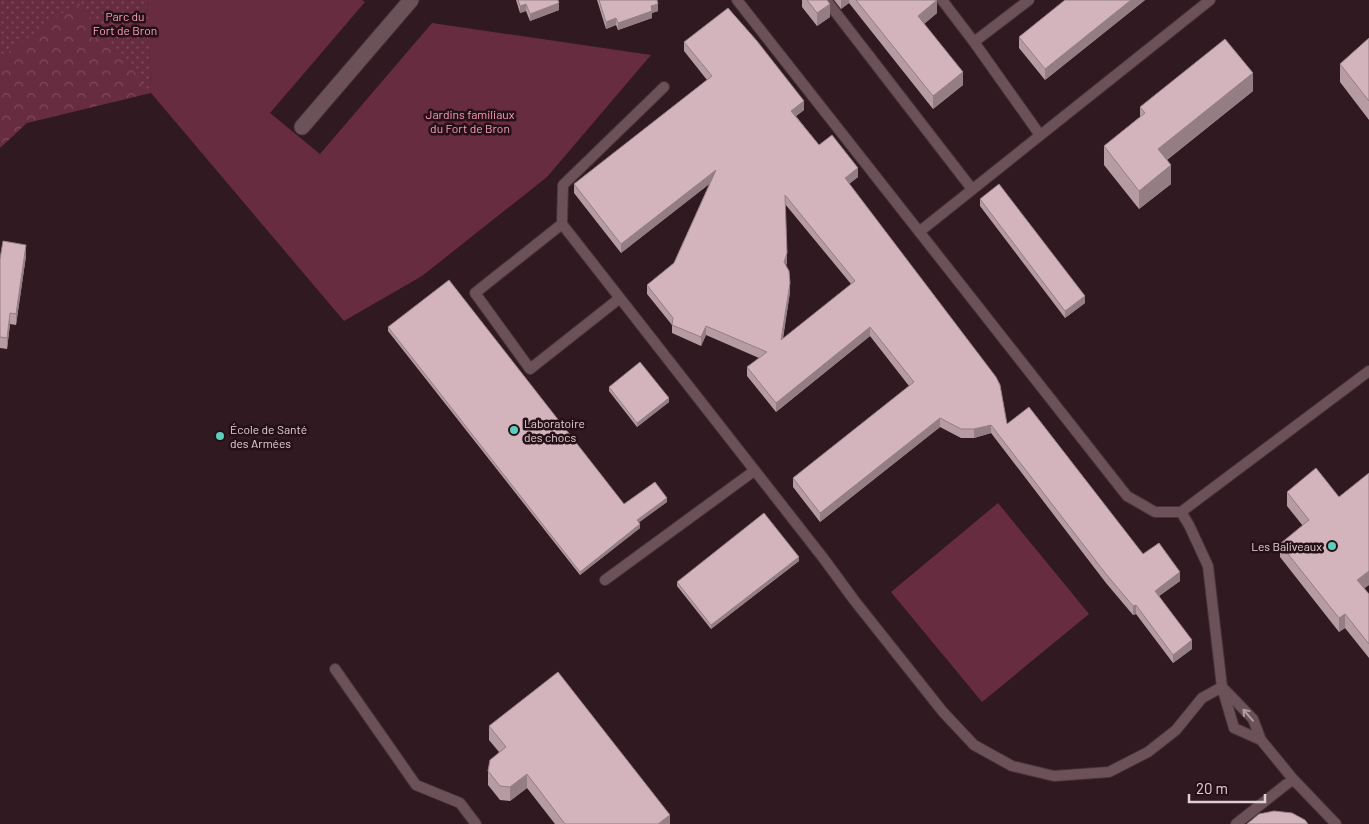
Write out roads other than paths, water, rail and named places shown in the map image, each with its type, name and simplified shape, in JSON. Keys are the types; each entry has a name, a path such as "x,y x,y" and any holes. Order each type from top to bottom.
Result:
{"street":[{"path":"302,127 411,0"}],"lane":[{"path":"737,0 1127,496 1155,512 1182,512 1369,371"},
{"path":"826,0 972,189"},
{"path":"942,0 1040,135"},
{"path":"974,42 1029,0"},
{"path":"919,232 1210,0"},
{"path":"664,87 563,185 562,224 943,712 974,745 1012,766 1054,776 1109,772 1148,752 1176,730 1202,698 1222,686"},
{"path":"562,224 475,293 530,369 620,298"},
{"path":"605,580 754,471"},
{"path":"1182,512 1208,566 1222,686 1234,728 1261,740"},
{"path":"335,669 416,785 460,802 476,824"},
{"path":"1222,686 1253,719 1261,740 1293,779 1336,824"},
{"path":"1236,824 1293,779"}],"place":[{"name":"Laboratoire des chocs","path":"514,430"},
{"name":"École de Santé des Armées","path":"220,436"},
{"name":"Les Baliveaux","path":"1332,546"}],"park label":[{"name":"Parc du Fort de Bron","path":"125,23"},
{"name":"Jardins familiaux du Fort de Bron","path":"470,121"}]}
